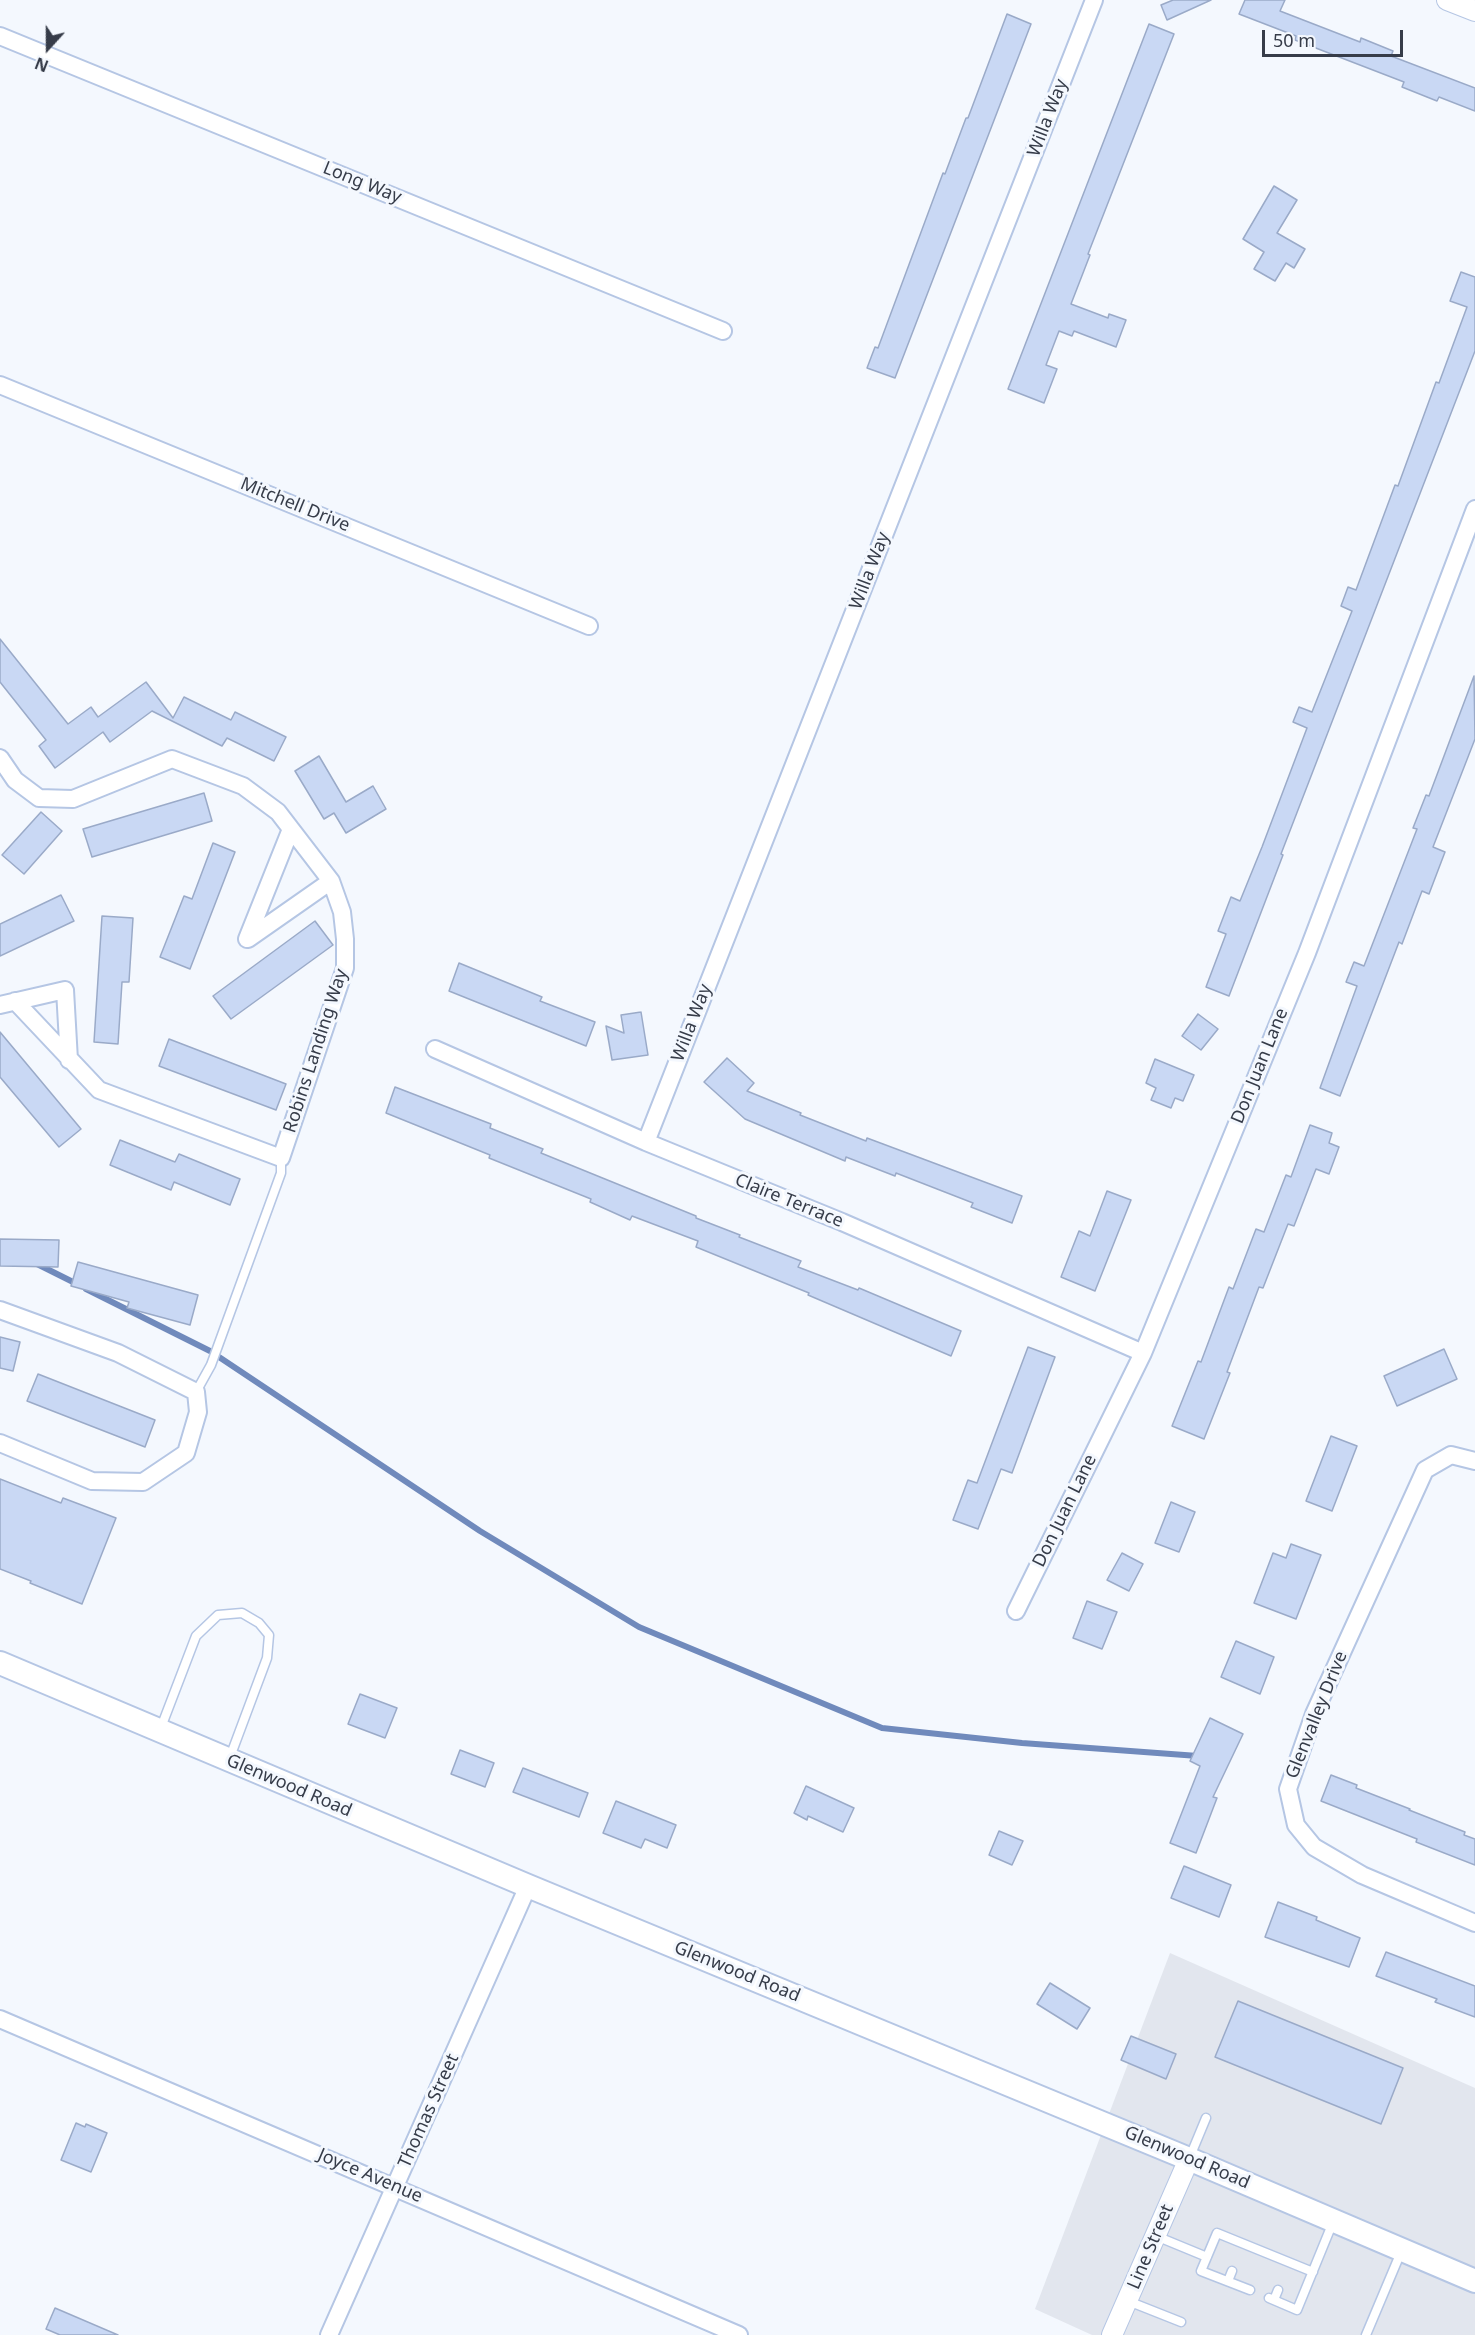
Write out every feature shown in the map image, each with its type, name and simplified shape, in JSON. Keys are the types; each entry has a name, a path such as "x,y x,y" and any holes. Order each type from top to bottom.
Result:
{"main road":[{"name":"Glenwood Road","path":"0,1663 228,1761 1190,2159 1475,2281"}],"street":[{"name":"Willa Way","path":"646,1142 1094,0"},
{"path":"1447,0 1475,11"},
{"name":"Long Way","path":"0,36 723,331"},
{"name":"Mitchell Drive","path":"0,385 589,626"},
{"name":"Don Juan Lane","path":"1016,1611 1143,1353 1306,953 1475,509"},
{"name":"Robins Landing Way","path":"0,758 15,780 39,798 73,799 172,759 243,786 278,812 331,881 342,912 345,968 281,1158"},
{"path":"291,829 248,939 331,881"},
{"path":"7,1003 64,990 69,1060"},
{"path":"7,1003 99,1090 281,1158"},
{"name":"Claire Terrace","path":"435,1049 646,1142 842,1222 1143,1353"},
{"path":"0,1310 118,1353 196,1392 198,1412 186,1454 143,1482 92,1481 0,1443"},
{"name":"Glenvalley Drive","path":"1475,1461 1451,1455 1425,1470 1314,1714 1288,1789 1296,1825 1314,1847 1362,1875 1475,1923"},
{"name":"Thomas Street","path":"330,2335 528,1886"},
{"name":"Joyce Avenue","path":"0,2019 739,2335"},
{"name":"Line Street","path":"1112,2335 1190,2159"}],"lane":[{"path":"196,1392 211,1365 278,1182 281,1173 281,1158"},
{"path":"160,1731 196,1636 218,1615 242,1613 259,1623 268,1635 267,1659 228,1761"},
{"path":"1190,2159 1206,2118"},
{"path":"1278,2290 1271,2299 1297,2310 1334,2221"},
{"path":"1250,2290 1201,2271 1217,2233 1243,2243 1269,2260 1289,2263 1313,2272"},
{"path":"1155,2236 1207,2257"},
{"path":"1240,2253 1243,2243"},
{"path":"1366,2335 1403,2249"},
{"path":"1286,2272 1289,2263"},
{"path":"1228,2282 1232,2271"},
{"path":"1128,2301 1181,2322"}],"shaded area":[{"path":"1170,1953 1475,2088 1475,2335 1092,2335 1035,2309"}],"building":[{"path":"1173,0 1211,0 1167,20 1161,5"},
{"path":"1245,0 1285,0 1280,11 1360,42 1361,38 1393,51 1391,56 1475,88 1475,111 1439,97 1437,101 1402,87 1404,82 1295,40 1296,36 1239,14"},
{"path":"1007,14 1031,24 895,378 867,368 875,347 878,348 943,173 945,174 966,118 968,118"},
{"path":"1149,24 1174,34 1088,254 1090,255 1071,304 1108,318 1109,314 1126,320 1116,347 1074,331 1072,336 1059,331 1046,365 1057,369 1044,403 1008,389"},
{"path":"1274,186 1297,200 1277,233 1305,249 1294,268 1286,263 1275,281 1254,269 1264,252 1243,239"},
{"path":"1461,272 1475,277 1475,351 1281,854 1283,855 1229,996 1206,987 1226,934 1218,931 1231,897 1240,901 1262,847 1307,728 1293,722 1299,707 1312,712 1352,611 1341,606 1348,587 1356,590 1395,485 1398,486 1436,382 1439,383 1467,307 1450,301"},
{"path":"0,639 68,724 91,707 98,717 146,682 173,718 184,697 231,720 235,712 286,737 274,761 227,738 222,746 152,711 110,742 103,732 55,768 39,746 46,740 0,682"},
{"path":"1474,676 1475,739 1433,847 1445,852 1429,894 1422,891 1402,944 1399,942 1340,1096 1320,1088 1357,986 1346,982 1354,962 1364,966 1417,829 1413,828 1426,795 1429,796"},
{"path":"319,756 346,802 373,786 386,809 346,833 334,813 324,819 295,771"},
{"path":"204,793 212,821 92,857 83,829"},
{"path":"41,812 62,831 24,874 2,855"},
{"path":"213,843 235,852 190,969 160,957 184,896 192,899"},
{"path":"61,895 74,921 0,956 0,924"},
{"path":"102,916 133,918 129,982 122,982 118,1044 94,1042"},
{"path":"315,921 333,945 231,1019 213,996"},
{"path":"459,963 542,997 540,1001 595,1022 586,1046 449,991"},
{"path":"641,1012 648,1055 612,1060 606,1026 624,1033 621,1015"},
{"path":"1198,1014 1218,1029 1201,1050 1182,1036"},
{"path":"0,1032 81,1129 59,1147 0,1077"},
{"path":"169,1039 286,1084 276,1110 159,1066"},
{"path":"727,1058 754,1083 747,1091 866,1141 867,1138 1022,1196 1012,1223 971,1207 973,1203 896,1173 895,1176 846,1157 845,1161 745,1119 704,1082"},
{"path":"1155,1059 1194,1075 1183,1101 1175,1098 1171,1108 1151,1100 1156,1088 1146,1083"},
{"path":"395,1087 491,1124 490,1128 543,1149 541,1153 801,1261 798,1267 858,1290 859,1288 961,1331 951,1356 808,1295 809,1293 696,1247 698,1241 632,1216 630,1220 590,1202 591,1199 386,1113"},
{"path":"1310,1125 1332,1133 1329,1143 1339,1147 1329,1174 1316,1169 1294,1226 1288,1224 1263,1288 1259,1287 1227,1372 1230,1373 1204,1439 1172,1426 1198,1361 1201,1362 1229,1287 1233,1289 1256,1229 1264,1232 1286,1175 1291,1177"},
{"path":"120,1140 175,1162 179,1154 240,1179 230,1205 174,1182 171,1190 110,1165"},
{"path":"1107,1191 1131,1200 1095,1291 1061,1277 1079,1231 1090,1236"},
{"path":"0,1239 59,1240 58,1267 0,1266"},
{"path":"78,1262 198,1295 190,1325 127,1308 129,1302 71,1286"},
{"path":"0,1337 20,1342 13,1371 0,1368"},
{"path":"1028,1347 1055,1357 1012,1473 1001,1469 978,1529 953,1520 968,1480 977,1483"},
{"path":"1444,1349 1457,1379 1397,1406 1384,1376"},
{"path":"38,1374 155,1420 145,1447 27,1401"},
{"path":"1331,1436 1357,1446 1332,1511 1306,1501"},
{"path":"0,1479 61,1503 63,1498 116,1518 82,1604 0,1569"},
{"path":"1171,1502 1195,1512 1179,1552 1155,1543"},
{"path":"1291,1544 1321,1555 1296,1619 1254,1603 1273,1553 1286,1558"},
{"path":"1122,1553 1143,1564 1129,1591 1107,1580"},
{"path":"1087,1601 1117,1612 1102,1649 1073,1638"},
{"path":"1236,1641 1274,1657 1260,1694 1221,1677"},
{"path":"360,1694 397,1708 385,1738 348,1724"},
{"path":"1210,1718 1243,1734 1213,1797 1217,1798 1196,1853 1170,1843 1200,1766 1190,1761"},
{"path":"460,1750 494,1763 485,1787 451,1774"},
{"path":"523,1768 588,1793 579,1817 513,1792"},
{"path":"1331,1775 1357,1785 1356,1788 1465,1832 1464,1835 1475,1839 1475,1865 1321,1801"},
{"path":"806,1786 854,1808 843,1832 808,1816 807,1820 794,1813"},
{"path":"616,1801 676,1825 667,1848 645,1839 641,1848 603,1833"},
{"path":"999,1831 1023,1841 1012,1865 989,1855"},
{"path":"1184,1866 1231,1885 1219,1917 1171,1898"},
{"path":"1278,1902 1317,1917 1316,1920 1360,1938 1349,1967 1265,1937"},
{"path":"1386,1952 1475,1986 1475,2017 1435,2002 1437,1999 1376,1976"},
{"path":"1050,1983 1090,2008 1077,2029 1037,2004"},
{"path":"1238,2001 1403,2068 1381,2124 1215,2057"},
{"path":"1131,2036 1176,2054 1166,2079 1121,2060"},
{"path":"76,2123 85,2127 86,2124 107,2133 91,2172 61,2160"},
{"path":"55,2308 118,2335 60,2335 46,2329"}],"waterway":[{"path":"35,1263 77,1284"},
{"path":"86,1289 210,1351 480,1531 639,1627 882,1728 1022,1743 1198,1756"}]}
